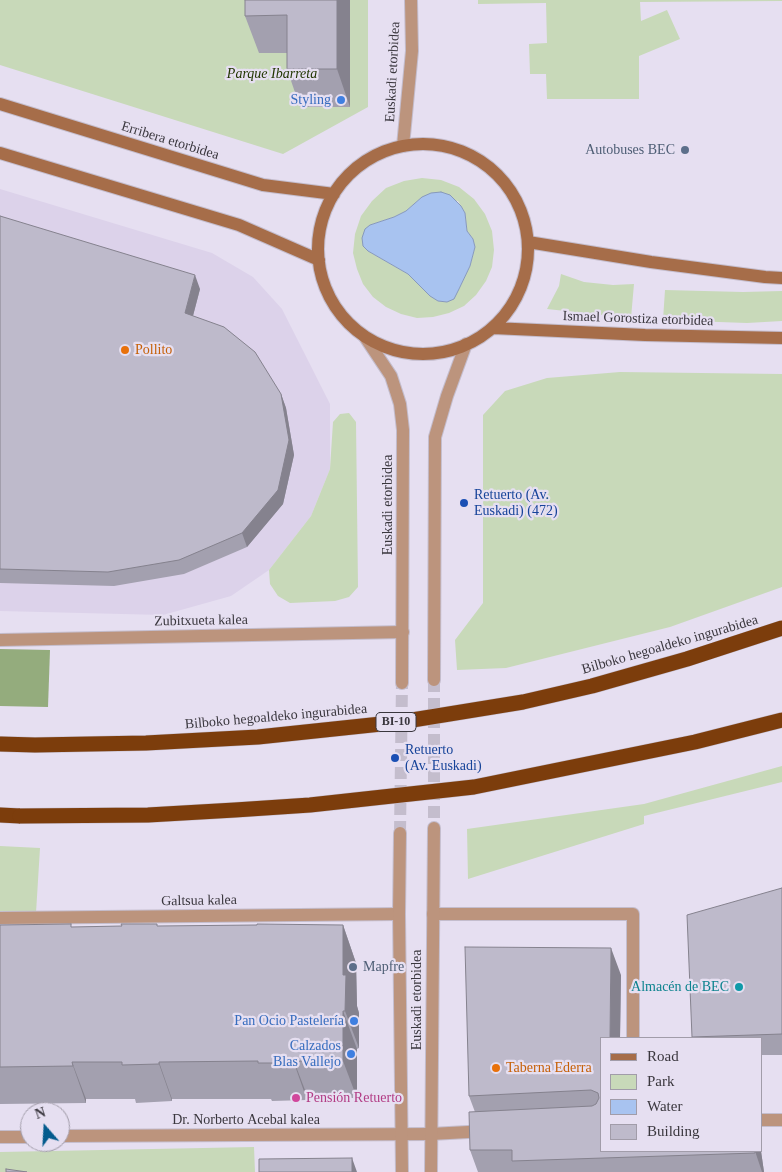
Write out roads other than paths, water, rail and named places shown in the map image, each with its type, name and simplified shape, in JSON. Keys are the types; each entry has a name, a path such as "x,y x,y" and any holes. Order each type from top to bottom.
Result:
{"highway":[{"name":"Bilboko hegoaldeko ingurabidea","path":"0,744 35,746 146,743 258,737 400,722 523,702 592,686 687,659 782,628"},
{"path":"0,815 148,815 235,810 310,805 474,787 685,744 782,720"}],"main road":[{"name":"Erribera etorbidea","path":"0,104 264,185 334,194"},
{"path":"426,144 448,146 463,151 488,166 504,181 517,199 525,220 528,242 527,266 521,289 509,310 492,328 476,340 457,348 437,353 416,354 398,351 381,345 350,325 328,295 318,260 321,226 326,209 334,194 347,177 364,162 382,152 403,146 426,144"},
{"path":"0,154 239,224 318,260"},
{"path":"528,242 660,264 765,278 782,278"},
{"name":"Ismael Gorostiza etorbidea","path":"492,328 645,335 782,338"}],"street":[{"name":"Euskadi etorbidea","path":"403,146 412,51 411,0"},
{"name":"Euskadi etorbidea","path":"365,336 391,376 400,404 404,430 402,683"},
{"path":"434,680 435,437 447,396 466,344"},
{"name":"Zubitxueta kalea","path":"0,640 403,632"},
{"name":"Euskadi etorbidea","path":"431,1172 434,828"},
{"name":"Euskadi etorbidea","path":"400,833 402,1172"},
{"name":"Galtsua kalea","path":"0,918 399,914"},
{"path":"433,914 633,914 633,1037"},
{"path":"762,1120 782,1120"},
{"name":"Dr. Norberto Acebal kalea","path":"70,1136 431,1134 501,1130"},
{"path":"0,1137 20,1137"}],"water":[{"path":"441,192 450,195 461,206 465,213 467,231 473,239 475,247 470,266 454,299 447,302 438,301 430,296 408,274 368,251 363,246 362,238 365,229 370,225 406,211 422,197 431,193"}],"tunnel":[{"path":"434,680 434,828"},
{"path":"400,833 402,683"}],"place":[{"name":"Styling","path":"341,100"},
{"name":"Autobuses BEC","path":"685,150"},
{"name":"Pollito","path":"125,350"},
{"name":"Retuerto (Av. Euskadi) (472)","path":"464,503"},
{"name":"Retuerto (Av. Euskadi)","path":"395,758"},
{"name":"Mapfre","path":"353,967"},
{"name":"Almacén de BEC","path":"739,987"},
{"name":"Pan Ocio Pastelería","path":"354,1021"},
{"name":"Calzados Blas Vallejo","path":"351,1054"},
{"name":"Taberna Ederra","path":"496,1068"},
{"name":"Pensión Retuerto","path":"296,1098"}],"park label":[{"name":"Parque Ibarreta","path":"272,74"}]}
